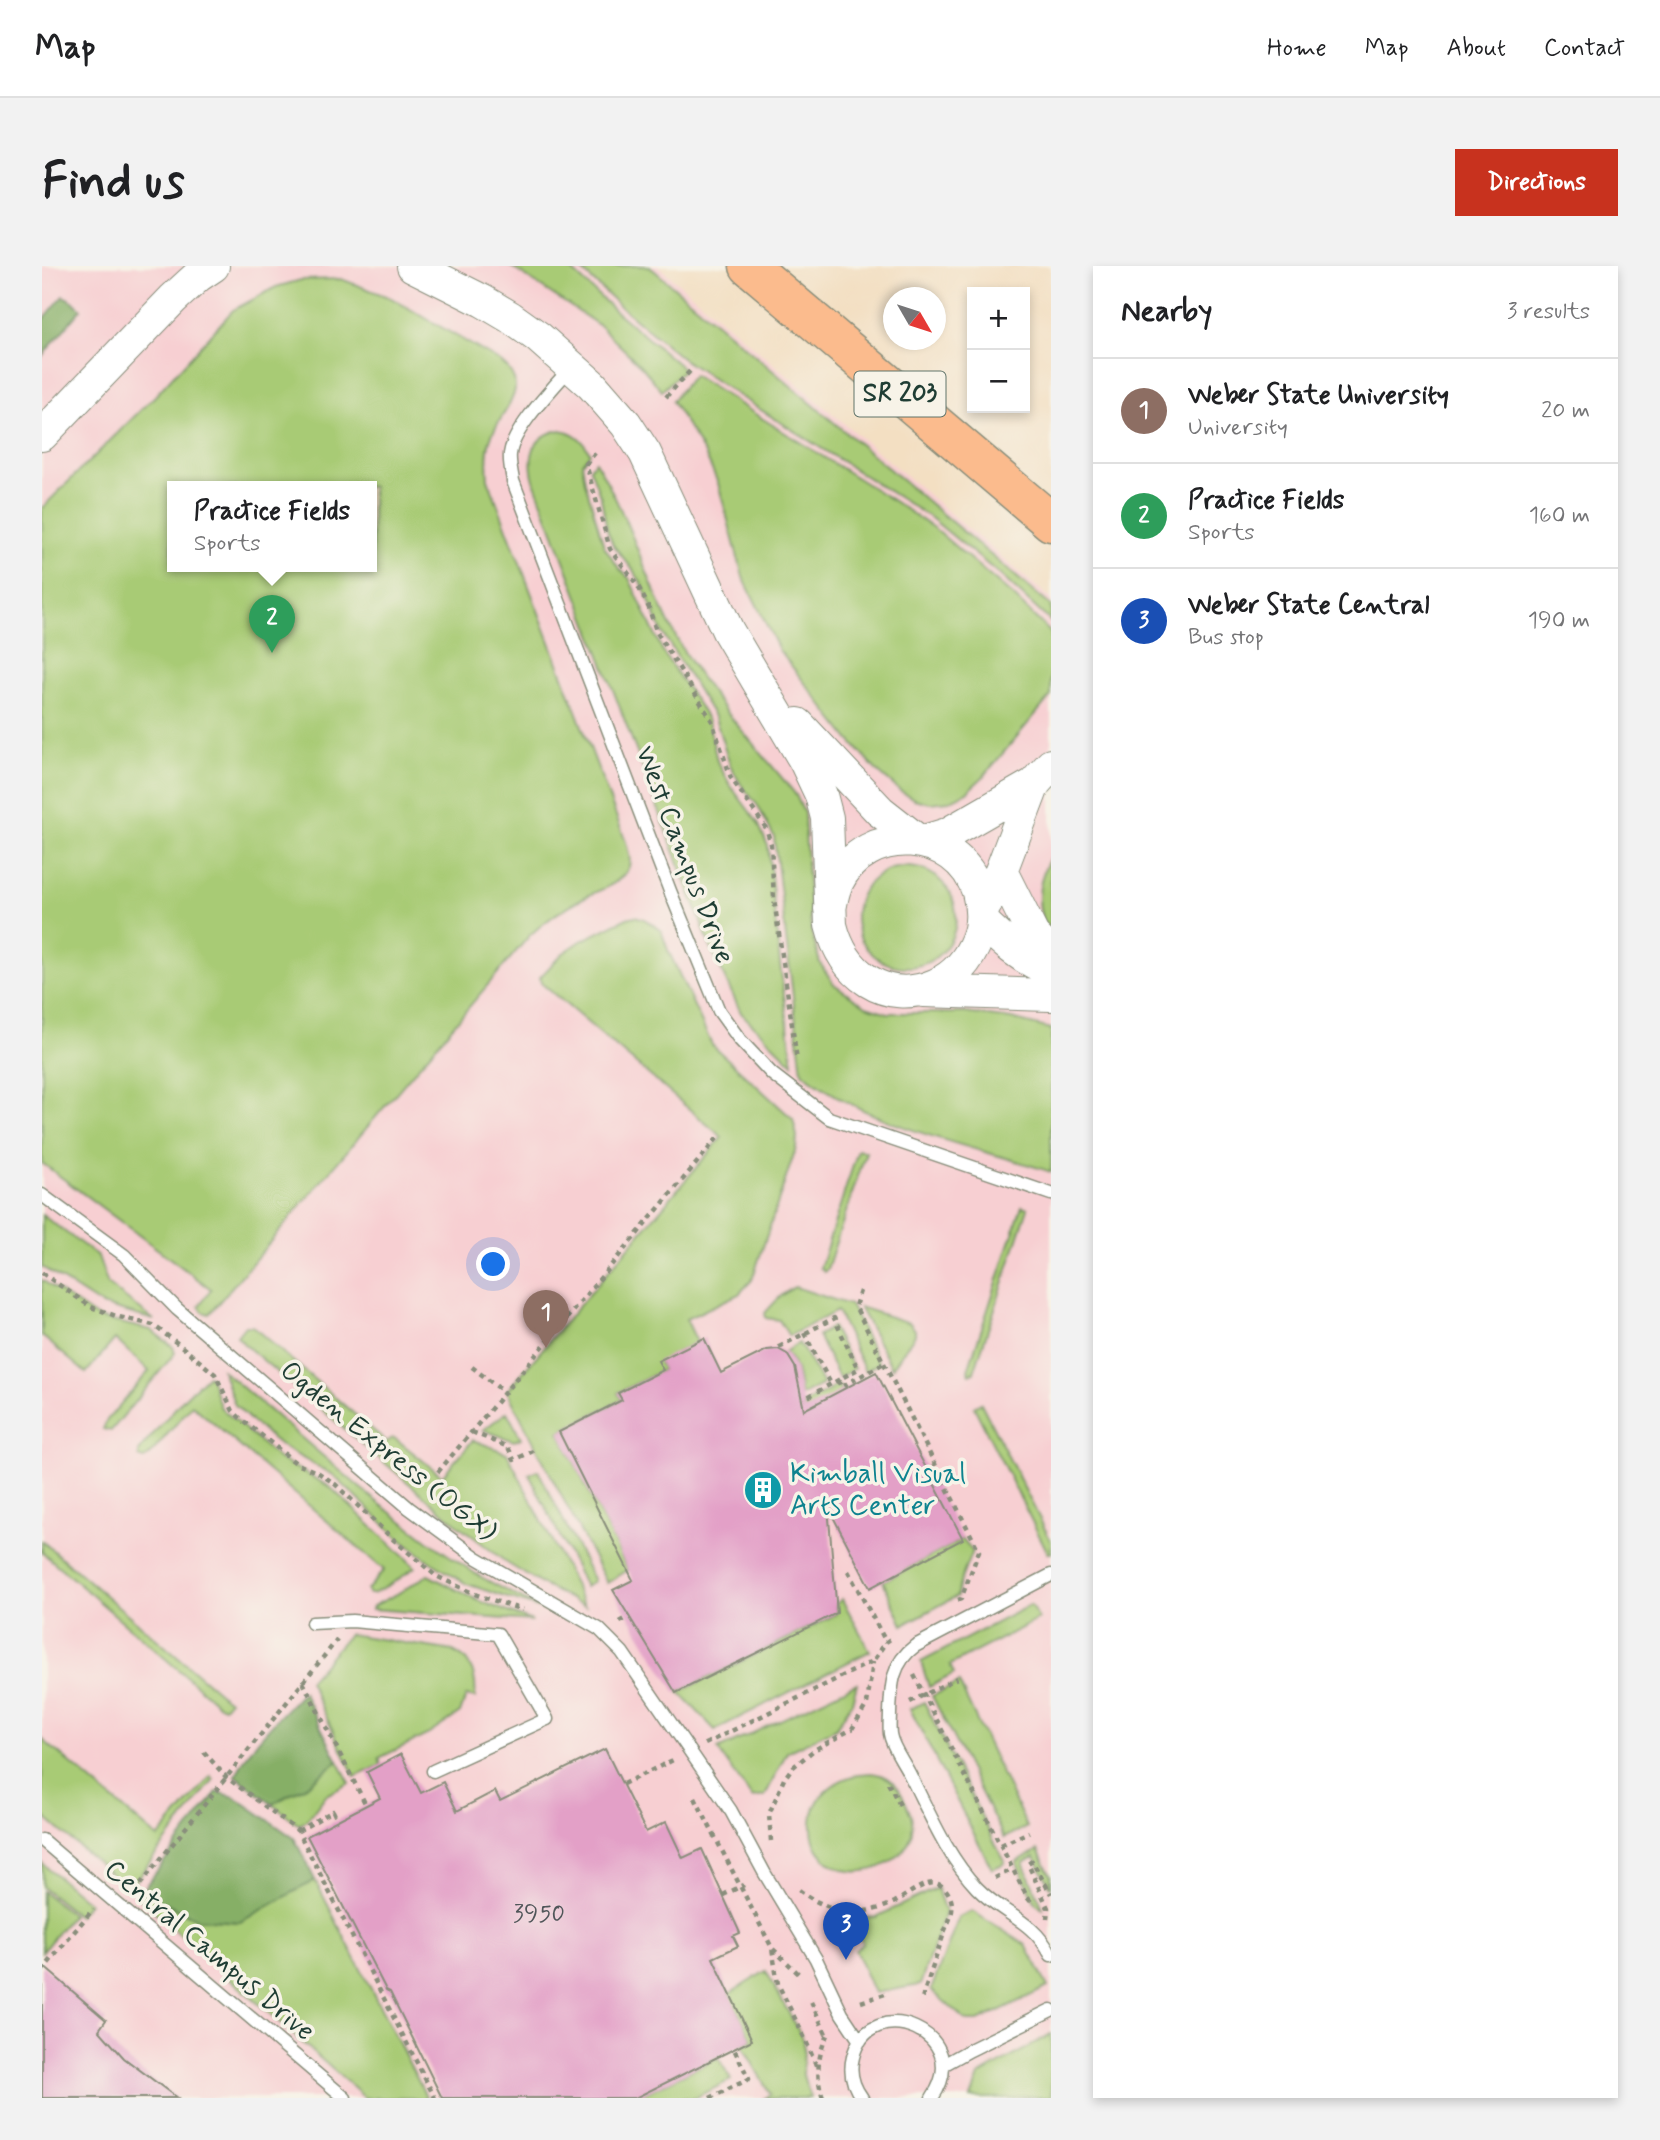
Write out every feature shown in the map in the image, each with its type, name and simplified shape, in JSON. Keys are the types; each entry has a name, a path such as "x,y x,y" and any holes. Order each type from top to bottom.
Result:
{"main road":[{"name":"SR 203","path":"749,266 1051,523"}],"street":[{"path":"42,435 173,299 213,266"},
{"path":"413,266 510,317 572,365 614,409 645,453 728,631 805,761 821,795 827,818 831,925 842,956 852,969 880,987 895,990 1051,995"},
{"path":"760,682 850,782 880,811 920,841 949,853 960,862 975,885 981,916 979,935 973,949 954,973 927,988 912,991"},
{"path":"830,909 837,883 853,860 876,845 903,839 920,841 947,834 1043,774"},
{"path":"981,916 1043,774"},
{"path":"1001,871 1033,935 1051,953"},
{"path":"981,916 1012,947 1031,961 1051,970"}],"lane":[{"name":"West Campus Drive","path":"572,365 526,421 516,440 510,453 513,481 670,891 719,1011 740,1040 772,1074 829,1118 1051,1194"},
{"name":"Ogden Express (OGX)","path":"42,1195 124,1255 177,1309 409,1508 477,1559 584,1619 611,1639 731,1811 816,1959 842,2014 860,2041"},
{"path":"1051,1575 915,1646 904,1655 892,1681 890,1736 948,1851 975,1886 1035,1931 1051,1955"},
{"path":"312,1623 352,1620 498,1634 547,1719 433,1771"},
{"name":"Central Campus Drive","path":"42,1840 345,2098"},
{"path":"943,2065 1051,2011"},
{"path":"862,2098 852,2078 854,2054 860,2041 868,2033 891,2023 916,2026 926,2033 941,2053 943,2065 938,2089 932,2098"}],"path":[{"path":"666,397 690,371"},
{"path":"595,453 586,464 610,549 638,586 656,631 712,721 731,778 766,828 771,845 774,899 797,1060"},
{"path":"438,1472 720,1135"},
{"path":"42,1273 91,1307 152,1325 181,1346 215,1374 233,1411 240,1419 297,1464 335,1484 436,1576 477,1595 525,1611"},
{"path":"860,1291 855,1306 979,1551 961,1599 951,1604"},
{"path":"779,1347 834,1318 858,1370 804,1399"},
{"path":"804,1333 831,1384"},
{"path":"838,1380 841,1387 884,1363"},
{"path":"472,1367 504,1393"},
{"path":"472,1432 508,1447 514,1460 533,1451"},
{"path":"848,1571 886,1642"},
{"path":"620,1622 629,1617"},
{"path":"133,1893 352,1620"},
{"path":"773,1849 769,1814 784,1779 800,1760 844,1735 855,1724 867,1704 873,1661 886,1642 896,1636"},
{"path":"696,1748 873,1661"},
{"path":"913,1674 1027,1897 1034,1904"},
{"path":"906,1704 957,1678"},
{"path":"303,1682 366,1805"},
{"path":"855,1724 859,1730"},
{"path":"204,1752 226,1777 298,1831 435,2098"},
{"path":"623,1784 669,1762"},
{"path":"693,1794 772,1948 778,1984 818,2070 823,2098"},
{"path":"298,1831 332,1811 337,1820"},
{"path":"1001,1845 1029,1832"},
{"path":"1049,1921 1048,1908 1028,1864 1032,1861 1051,1894"},
{"path":"994,1878 1013,1869"},
{"path":"937,1873 937,1883"},
{"path":"791,1884 819,1903 852,1912 877,1909 922,1886 937,1883 946,1890 953,1909 922,1998"},
{"path":"723,1895 742,1886"},
{"path":"949,1898 957,1894"},
{"path":"42,1970 96,1906"},
{"path":"1041,1912 1049,1921"},
{"path":"772,1948 799,1974"},
{"path":"861,2002 885,1994"},
{"path":"810,1999 827,2036"},
{"path":"818,2070 821,2047 830,2029"},
{"path":"712,2098 749,2079 734,2049"}],"shaded area":[{"path":"42,266 658,266 1051,599 1051,2098 42,2098"}],"green space":[{"path":"510,266 567,266 684,369 662,391 643,368 600,326"},
{"path":"577,266 649,266 1051,606 1051,622 999,574 931,518 683,359"},
{"path":"341,279 391,298 501,362 511,372 515,391 490,440 487,455 488,479 626,842 630,863 624,875 614,883 569,906 530,935 209,1314 203,1312 199,1306 211,1289 42,1163 42,508 155,396 233,310 276,287 301,280"},
{"path":"63,296 81,309 42,356 42,321"},
{"path":"693,375 935,529 1013,596 1051,633 1051,696 983,777 967,792 949,801 930,803 914,799 899,790 876,770 848,738 779,650 743,577 718,483 705,454 672,401"},
{"path":"561,430 579,438 590,453 582,463 604,546 629,578 664,654 708,721 717,761 730,785 758,823 768,846 793,1064 741,1013 711,948 535,484 531,465 537,442"},
{"path":"595,461 620,508 662,607 686,655 725,710 796,795 804,813 811,930 820,963 834,984 866,1006 888,1013 966,1013 1011,1019 1051,1029 1051,1172 889,1121 829,1092 802,1072 774,837 758,806 730,765 715,718 662,632 643,586 613,545 590,468"},
{"path":"1051,856 1051,937 1042,917 1039,897 1042,876"},
{"path":"906,867 925,871 941,882 952,898 956,917 952,936 941,952 925,963 906,967 887,963 871,952 860,936 856,917 860,898 871,882 887,871"},
{"path":"635,916 661,930 712,1045 793,1119 797,1136 796,1148 752,1280 739,1294 686,1319 697,1342 659,1362 663,1370 618,1393 622,1400 559,1432 628,1570 607,1583 507,1391 722,1137 541,983 540,977 562,954 581,941"},
{"path":"858,1150 866,1152 824,1272 820,1268"},
{"path":"1022,1206 1028,1208 974,1372 970,1374 968,1370"},
{"path":"42,1215 98,1256 108,1285 154,1320 101,1305 42,1267"},
{"path":"42,1280 98,1318 151,1330 173,1347 175,1353 111,1431 103,1429 107,1420 149,1371 115,1339 86,1373 42,1336"},
{"path":"795,1287 850,1305 879,1363 865,1371 837,1311 789,1336 779,1320 766,1318 765,1313 771,1306"},
{"path":"859,1307 910,1323 915,1330 915,1335 892,1368"},
{"path":"245,1326 252,1326 387,1442 392,1438 396,1439 442,1476 473,1440 507,1453 585,1606 507,1563 457,1524 244,1344 237,1336"},
{"path":"832,1327 854,1369 839,1378 818,1336"},
{"path":"799,1343 823,1384 801,1396 795,1367 784,1352"},
{"path":"222,1370 371,1497 431,1543 479,1576 541,1609 467,1584 429,1561 398,1537 333,1475 284,1448 251,1421 235,1405"},
{"path":"208,1375 221,1408 279,1459 329,1486 415,1567 399,1579 369,1594 367,1590 384,1570 192,1405 149,1456 144,1459 139,1457 143,1446 184,1398"},
{"path":"838,1385 849,1406 807,1428 803,1405"},
{"path":"981,1403 1051,1541 1051,1553 1048,1553 974,1407"},
{"path":"507,1412 521,1438 514,1441 483,1430"},
{"path":"538,1470 594,1581 585,1587 529,1474"},
{"path":"963,1539 972,1551 957,1596 903,1625 883,1581"},
{"path":"42,1541 229,1701 224,1707 42,1552"},
{"path":"428,1575 477,1600 532,1621 372,1609"},
{"path":"842,1599 870,1651 715,1730 679,1692 837,1614 837,1603"},
{"path":"1030,1605 1039,1619 950,1665 954,1674 929,1687 921,1662"},
{"path":"349,1634 453,1651 465,1659 472,1670 475,1691 475,1698 466,1696 460,1713 429,1734 379,1758 381,1765 355,1777 309,1681"},
{"path":"857,1683 852,1702 836,1728 787,1752 765,1796 752,1798 718,1750"},
{"path":"959,1683 1027,1827 1004,1838 932,1696"},
{"path":"303,1692 338,1761 306,1786 272,1804 236,1776 257,1742"},
{"path":"924,1702 1005,1863 992,1869 910,1709"},
{"path":"42,1739 158,1838 211,1776 214,1779 129,1889 42,1815"},
{"path":"338,1761 350,1783 326,1795 307,1820 299,1825 272,1804 306,1786"},
{"path":"871,1773 890,1780 903,1797 912,1823 910,1839 896,1858 886,1865 862,1871 838,1868 828,1861 815,1843 812,1829 816,1806 821,1796 838,1782"},
{"path":"217,1792 235,1797 294,1838 315,1880 240,1922 197,1919 141,1892"},
{"path":"1038,1850 1051,1876 1051,1888 1035,1857 1023,1863 1043,1908 1036,1904 1016,1862"},
{"path":"42,1863 89,1903 78,1916 42,1887"},
{"path":"315,1880 427,2098 365,2098 138,1897 141,1892 197,1919 240,1922"},
{"path":"937,1888 945,1912 920,1985 874,1993 855,1950 863,1943 847,1919 876,1917"},
{"path":"42,1891 72,1915 42,1952"},
{"path":"972,1911 1026,1945 1048,1987 978,2021 963,2018 931,1990 959,1917"},
{"path":"766,1971 804,2041 803,2075 810,2098 765,2098 770,2094 742,2045 752,2040 729,1994"},
{"path":"1051,2034 1051,2098 971,2098 979,2076"},
{"path":"718,2057 731,2080 694,2098 635,2098"}],"building":[{"name":"Kimball Visual Arts Center","path":"704,1338 721,1373 767,1350 778,1349 787,1354 795,1367 804,1410 876,1372 963,1539 870,1588 828,1507 837,1613 676,1693 613,1590 633,1580 559,1432 622,1400 618,1393 663,1370 658,1361"},
{"path":"605,1749 646,1832 666,1822 683,1858 702,1849 740,1933 733,1936 738,1946 713,1958 752,2040 635,2098 442,2098 390,1992 386,1990 307,1836 380,1798 367,1772 401,1754 421,1793 443,1782 457,1811 495,1791 500,1801"},
{"path":"42,1965 106,2020 99,2030 124,2058 177,2098 42,2098"}],"place":[{"name":"Practice Fields","path":"272,653"},
{"name":"Weber State University","path":"546,1348"},
{"name":"Kimball Visual Arts Center","path":"763,1490"},
{"name":"Weber State Central","path":"846,1960"}]}
